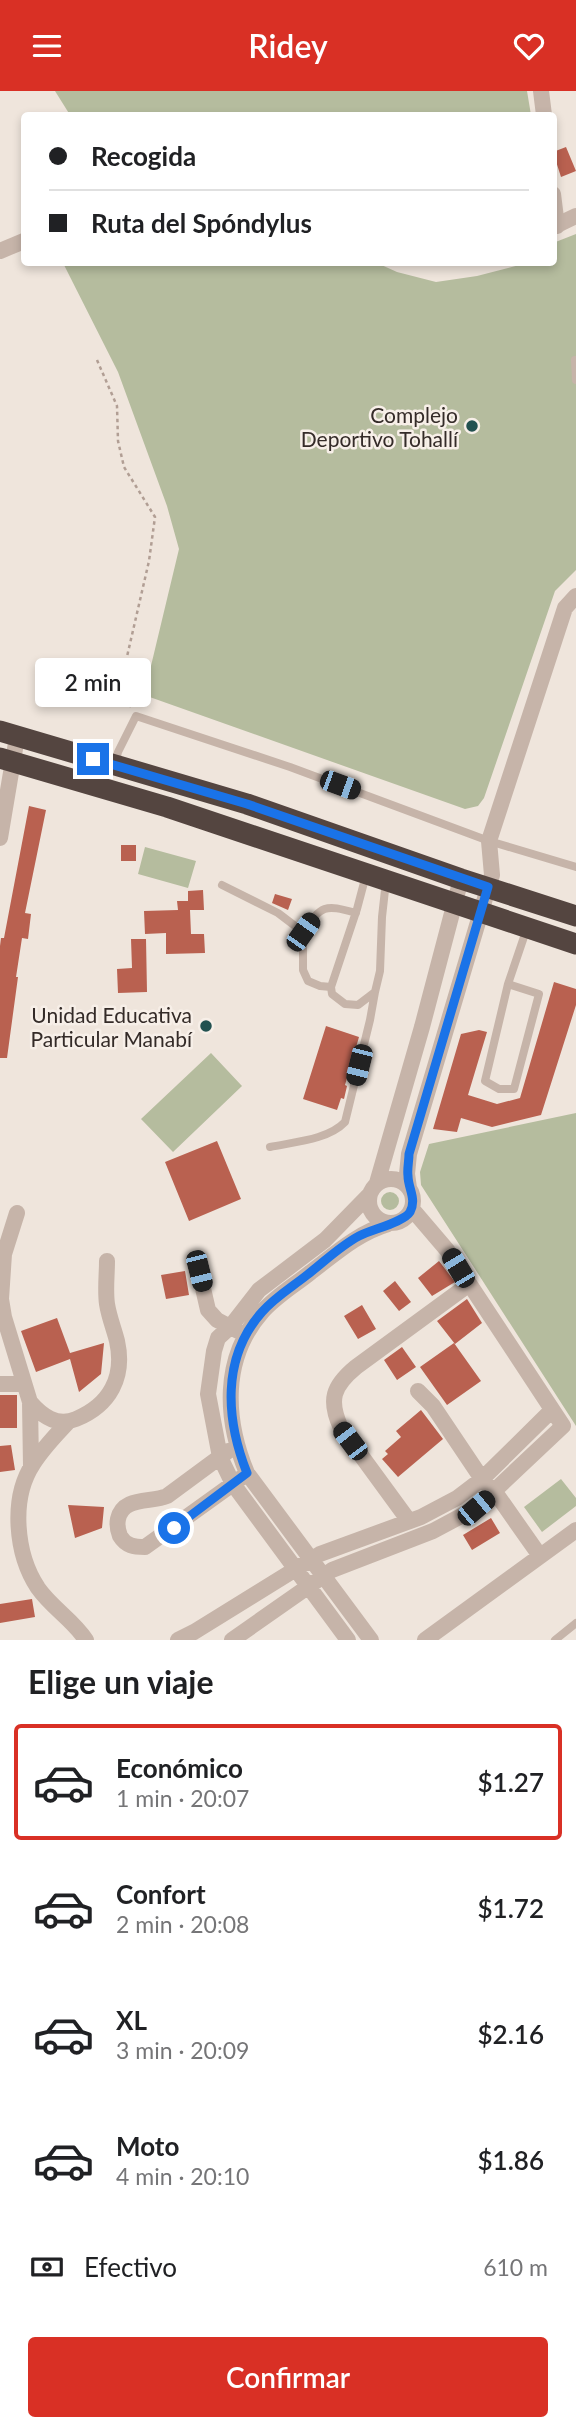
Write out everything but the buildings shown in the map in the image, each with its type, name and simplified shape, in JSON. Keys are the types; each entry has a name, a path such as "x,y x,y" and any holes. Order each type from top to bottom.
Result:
{"highway":[{"path":"8,734 247,804 576,916"},
{"path":"6,759 167,807 576,944"}],"street":[{"path":"541,91 544,112"},
{"path":"557,226 576,216"},
{"path":"0,251 21,242"},
{"path":"371,1640 247,1473 236,1445 230,1412 232,1380 246,1336 261,1313 353,1239 402,1220 412,1209 413,1201 407,1174 409,1154 492,876 489,841 565,608 576,596"},
{"path":"0,833 8,734"},
{"path":"388,1224 374,1216 368,1203 422,1027 461,879"},
{"path":"437,968 461,976"},
{"path":"422,1027 446,1034"},
{"path":"356,1619 344,1635 233,1484 220,1457 208,1394 209,1377 218,1338 231,1326 248,1300 285,1268 325,1240 383,1180 397,1179 409,1188"},
{"path":"232,1640 332,1570 413,1539 476,1508 563,1426 447,1250 412,1209"},
{"path":"17,1213 4,1254 1,1299 4,1317 30,1402 40,1414 68,1422"},
{"path":"86,1640 47,1600 28,1570 21,1548 19,1507 31,1466 68,1422 102,1404 112,1391 118,1375 117,1342 107,1306 107,1261"},
{"path":"285,1268 298,1282"},
{"path":"199,1271 208,1310 217,1320 246,1336"},
{"path":"413,1539 407,1522 341,1428 335,1416 335,1390 341,1379 356,1367 468,1285"},
{"path":"0,1384 23,1384"},
{"path":"418,1391 433,1406 482,1479 495,1492 540,1556"},
{"path":"30,1402 31,1466"},
{"path":"178,1640 311,1559 439,1508 482,1479 552,1410"},
{"path":"236,1445 167,1496 156,1500 135,1501 127,1505 118,1518 120,1536 134,1547 145,1547 247,1473"},
{"path":"425,1640 576,1530"}],"lane":[{"path":"575,359 576,380"},
{"path":"114,765 136,716 290,767 489,841 576,867"},
{"path":"375,992 358,1005 345,1004 336,999 331,987 356,913 376,877"},
{"path":"270,1147 328,1134 345,1122 380,971 382,917 376,877"},
{"path":"222,885 278,913 303,932"},
{"path":"331,987 308,981 303,970 303,932 324,907 356,913"},
{"path":"508,983 540,994 514,1089 499,1089 485,1081 508,983 527,928"},
{"path":"555,1640 576,1623"}],"path":[{"path":"97,360 117,406 118,441 124,467 155,517 149,561 120,687 136,716"}],"green space":[{"path":"55,91 527,91 530,112 68,112"},
{"path":"576,234 576,570 555,591 484,798 478,806 465,809 144,695 179,549 167,506 118,372 65,266 384,266 436,282 477,276 515,266 557,266 557,241"},
{"path":"145,847 196,861 188,888 138,874"},
{"path":"211,1053 242,1086 173,1152 141,1119"},
{"path":"576,1113 576,1426 421,1185 420,1172 429,1144"},
{"path":"386,1192 394,1192 399,1201 397,1208 386,1210 381,1205 381,1197"},
{"path":"561,1479 576,1498 576,1506 542,1532 524,1507"}],"place":[{"name":"Complejo Deportivo Tohallí","path":"472,426"},
{"name":"Unidad Educativa Particular Manabí","path":"206,1026"}],"route":[{"path":"93,759 247,804 488,887 409,1154 407,1174 413,1201 412,1209 402,1220 373,1228 353,1239 284,1291 253,1323 234,1367 230,1412 236,1445 247,1473 174,1528"}]}
